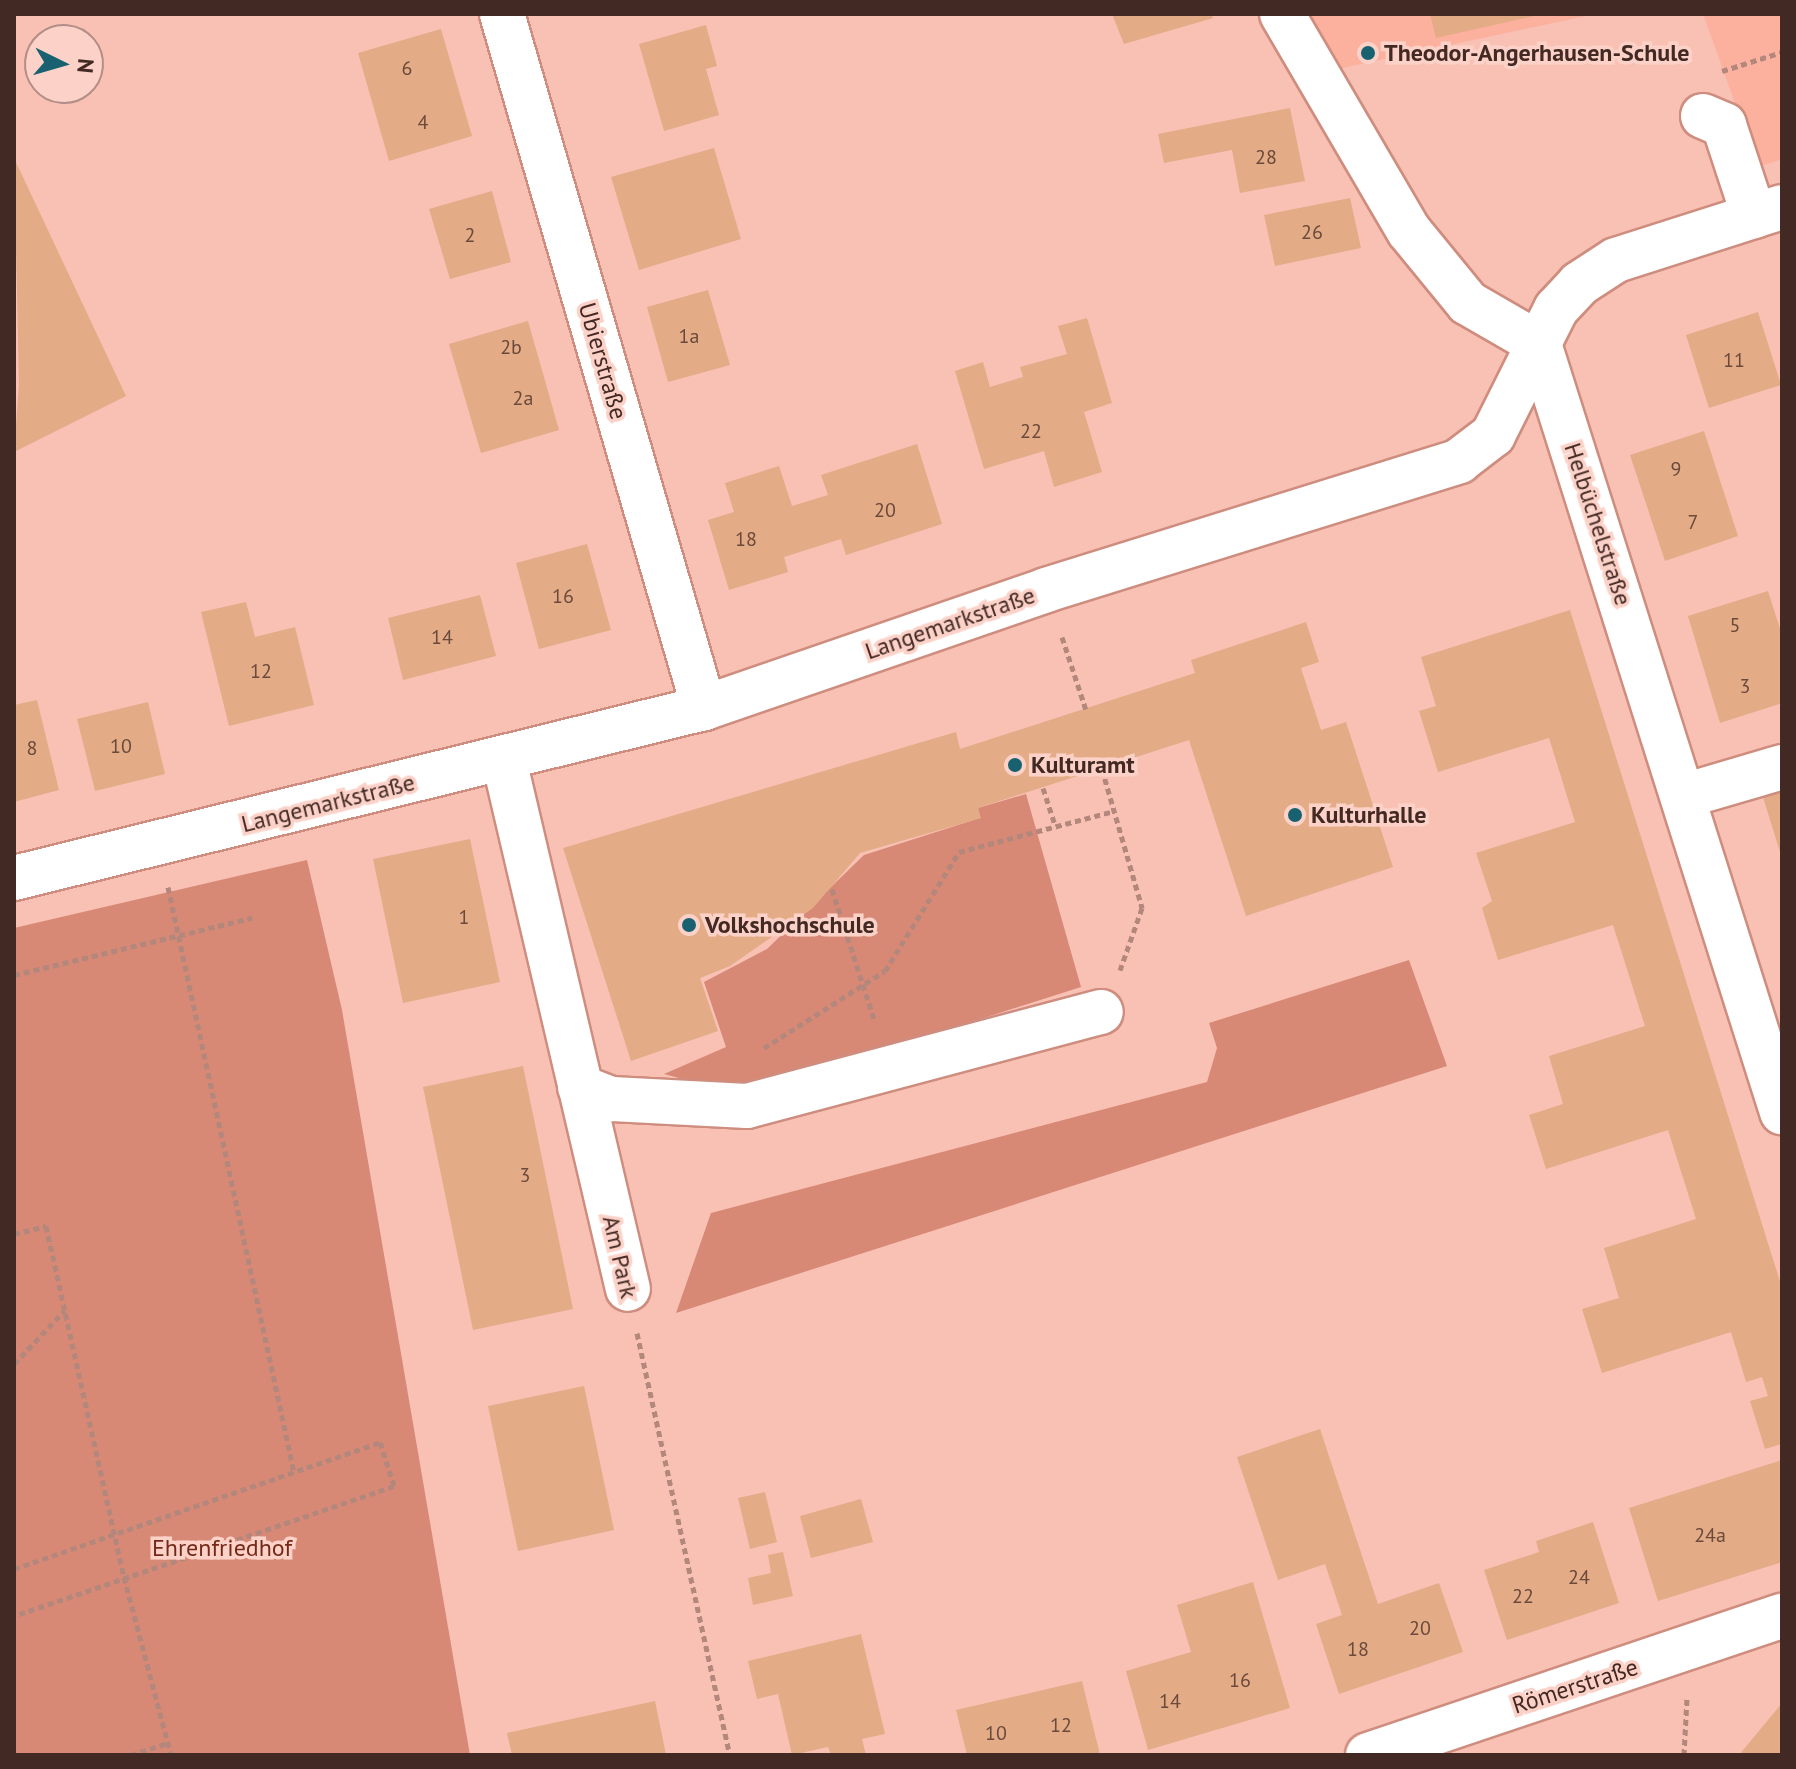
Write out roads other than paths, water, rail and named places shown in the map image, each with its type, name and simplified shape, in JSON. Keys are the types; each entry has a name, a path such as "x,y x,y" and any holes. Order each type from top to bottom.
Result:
{"street":[{"name":"Ubierstraße","path":"502,14 704,708"},
{"path":"1282,14 1337,116 1409,231 1468,303 1539,344"},
{"path":"1703,116 1724,125 1768,212"},
{"name":"Langemarkstraße","path":"14,878 504,760 704,708 1046,590 1459,461 1493,435 1539,344 1579,284 1616,260 1768,212"},
{"name":"Helbüchelstraße","path":"1539,344 1687,795 1782,1112"},
{"name":"Am Park","path":"504,760 628,1289"},
{"path":"1687,795 1782,767"},
{"path":"580,1087 612,1099 747,1106 1101,1012"},
{"name":"Römerstraße","path":"1368,1755 1782,1616"}],"place":[{"name":"Theodor-Angerhausen-Schule","path":"1368,53"},
{"name":"Kulturamt","path":"1015,765"},
{"name":"Kulturhalle","path":"1295,815"},
{"name":"Volkshochschule","path":"689,925"}],"park label":[{"name":"Ehrenfriedhof","path":"222,1548"}]}
